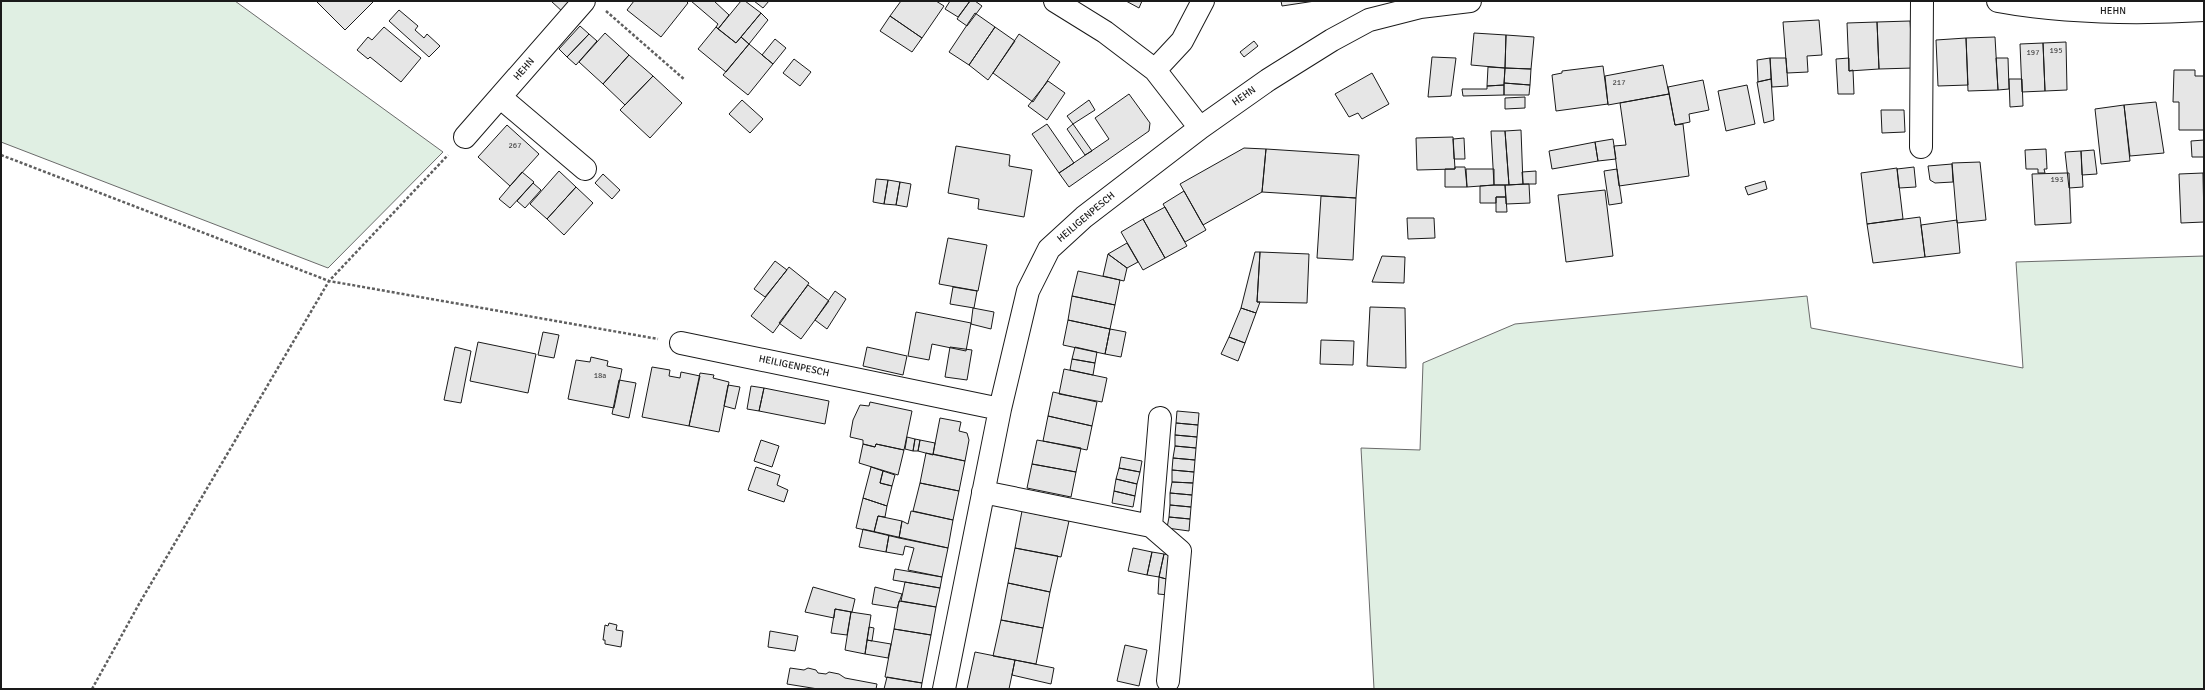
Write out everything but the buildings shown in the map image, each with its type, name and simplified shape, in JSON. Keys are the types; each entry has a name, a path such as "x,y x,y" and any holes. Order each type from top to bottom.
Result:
{"street":[{"path":"1055,1 1104,32 1155,70 1200,128"},
{"path":"1155,70 1182,41 1203,1"},
{"name":"HEHN","path":"1200,128 1268,80 1332,40 1369,20 1420,7 1470,1"},
{"path":"1921,147 1922,1"},
{"name":"HEHN","path":"1998,1 2020,5 2098,11 2204,10"},
{"name":"HEHN","path":"465,137 500,97 593,4"},
{"path":"500,97 585,170"},
{"name":"HEILIGENPESCH","path":"944,689 1000,409 1028,291 1049,250 1084,217 1200,128"},
{"name":"HEILIGENPESCH","path":"681,344 1000,409"},
{"path":"1151,526 1160,418"},
{"path":"983,492 1151,526 1180,551 1168,681"}],"path":[{"path":"593,4 685,80"},
{"path":"92,689 138,604 329,281 465,137"},
{"path":"1,156 329,281 681,344"}],"green space":[{"path":"1,1 235,1 443,152 328,268 1,142"},
{"path":"2204,256 2204,689 1374,689 1361,448 1420,450 1423,363 1515,324 1807,296 1811,328 2023,368 2016,262"}]}
